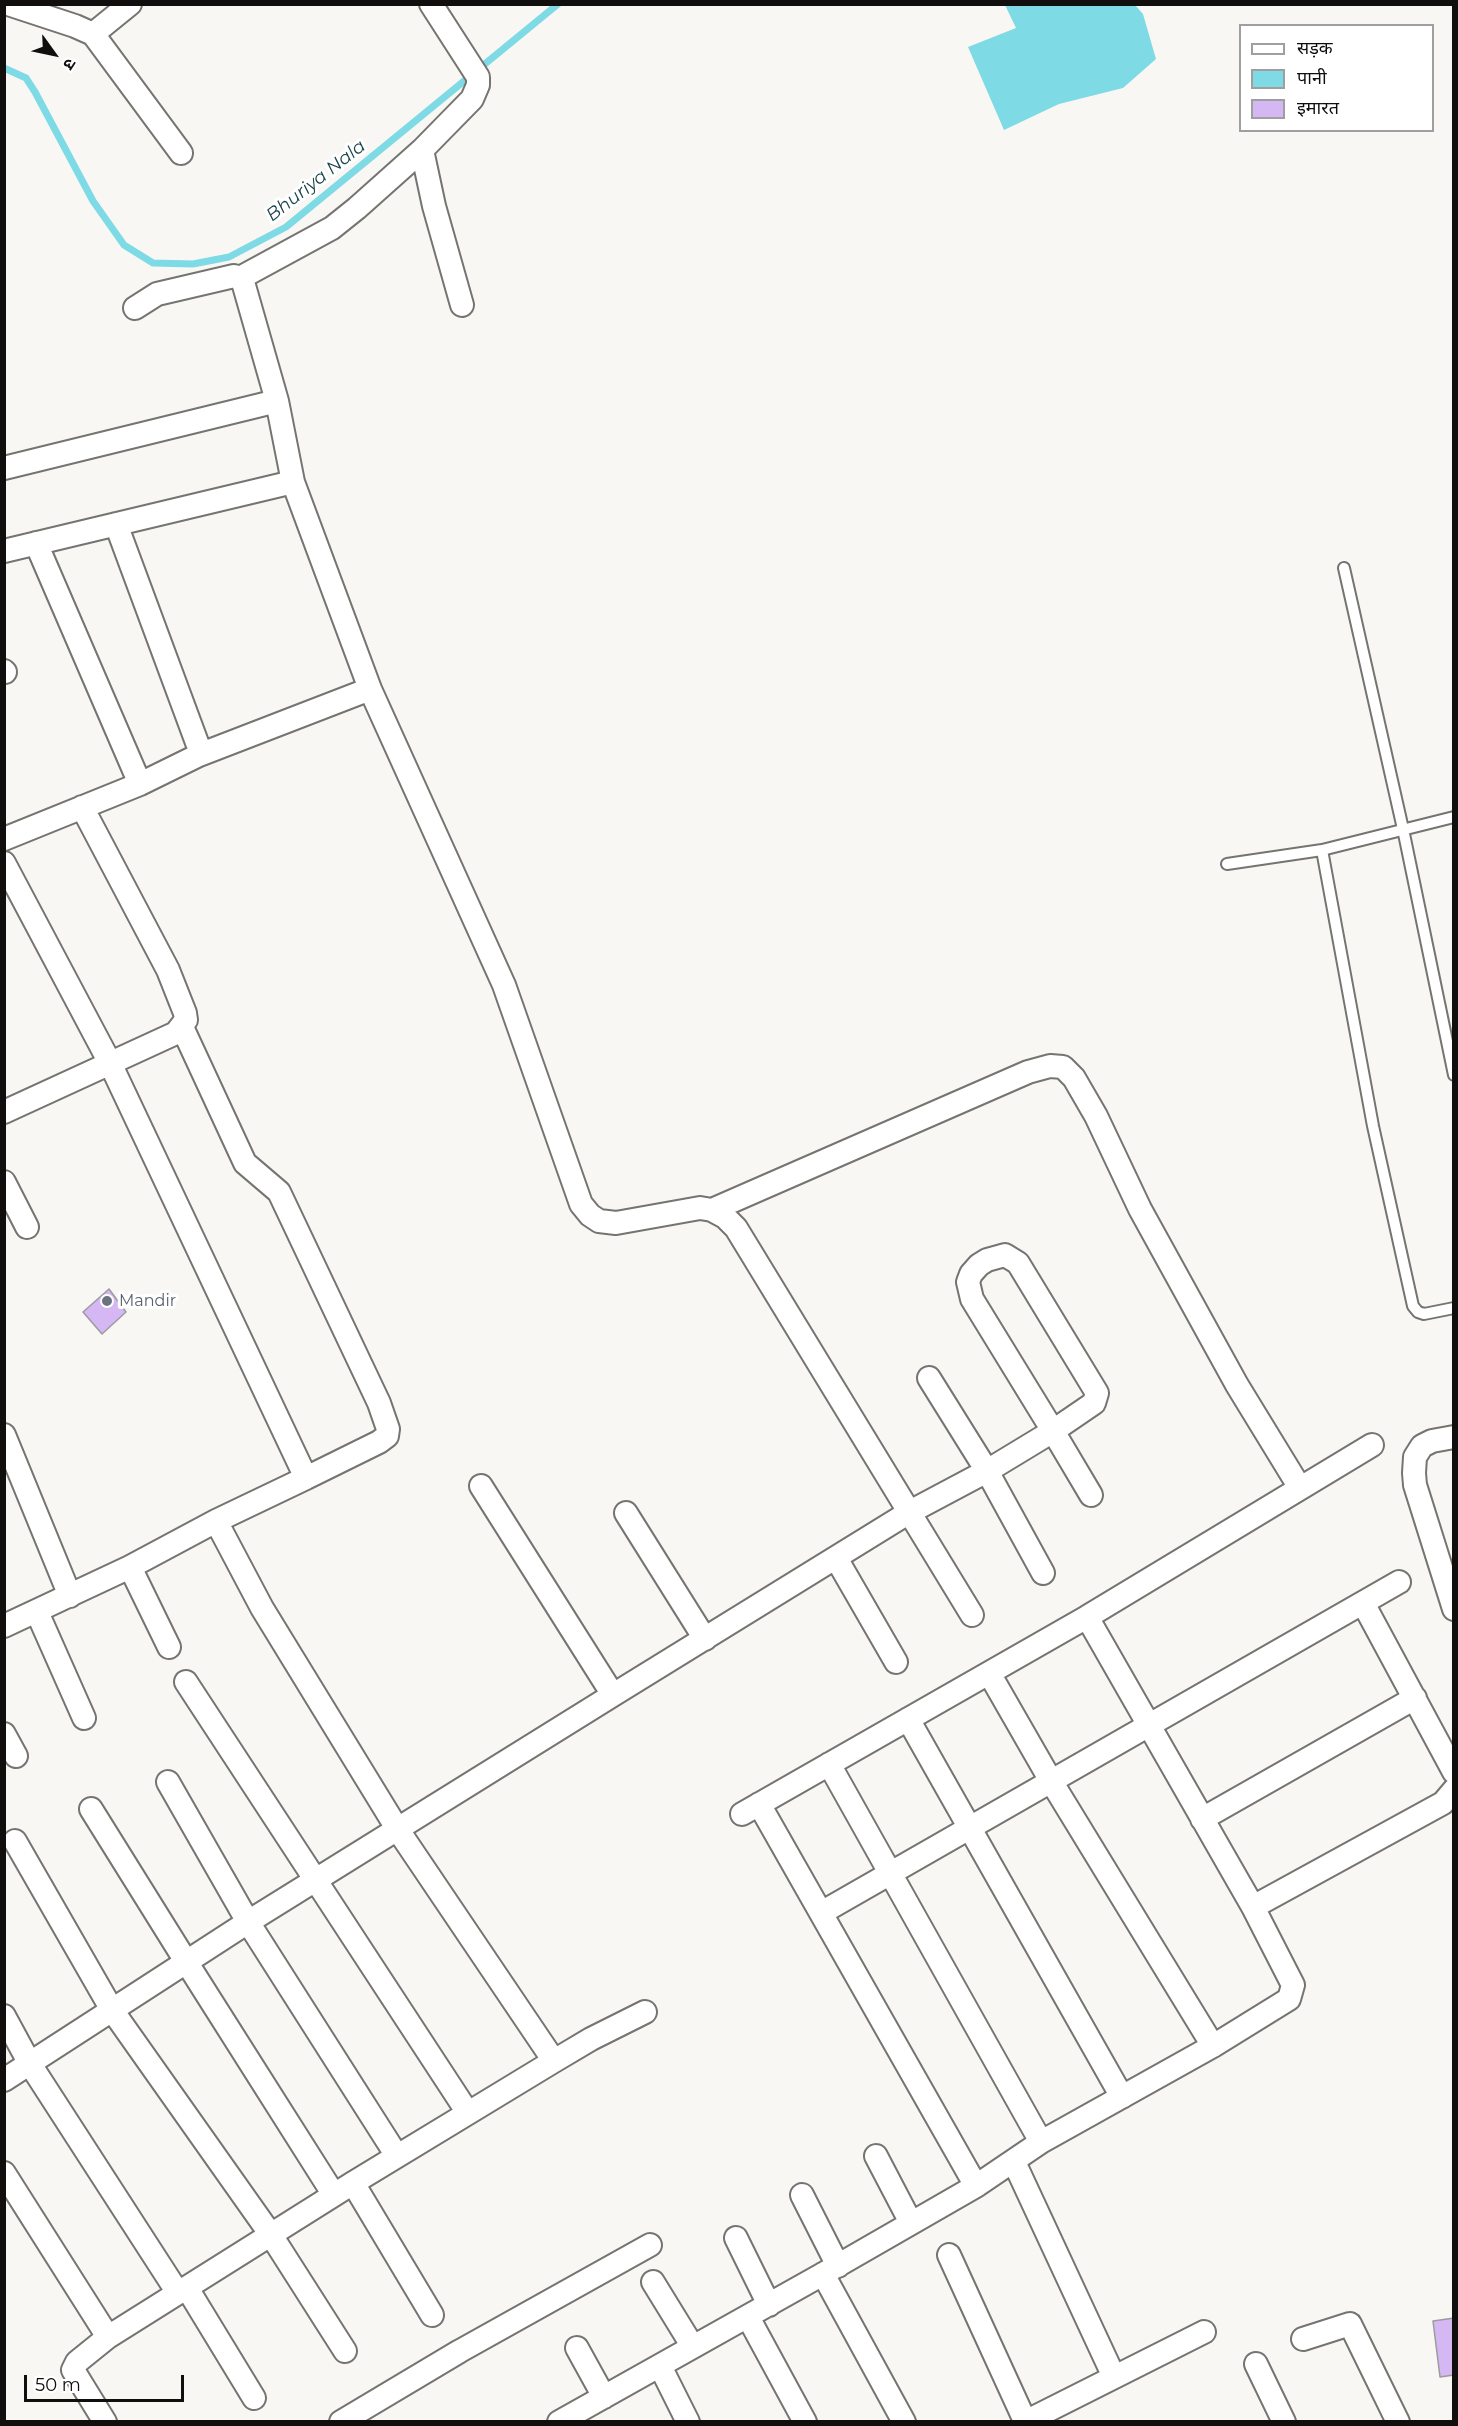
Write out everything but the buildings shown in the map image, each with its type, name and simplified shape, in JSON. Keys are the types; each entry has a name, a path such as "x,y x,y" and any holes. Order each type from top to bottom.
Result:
{"street":[{"path":"8,4 93,34 181,153"},
{"path":"93,34 130,4"},
{"path":"240,278 332,228 422,150 472,99 478,86 478,77 430,4"},
{"path":"422,150 434,206 462,305"},
{"path":"135,308 157,294 234,276 243,282 277,401 292,482 370,689 504,985 581,1204 590,1215 599,1221 616,1223 700,1208 712,1210 725,1217 736,1228 972,1615"},
{"path":"4,468 277,401"},
{"path":"4,551 292,482"},
{"path":"116,524 199,748 199,755"},
{"path":"36,543 140,784"},
{"path":"4,839 140,784 199,755 370,689"},
{"path":"4,1113 176,1033 186,1020 168,970 82,807"},
{"path":"4,863 110,1063 306,1478"},
{"path":"4,1626 130,1567 216,1521 379,1442 387,1436 388,1429 379,1403 279,1192 245,1163 182,1027"},
{"path":"712,1210 1028,1072 1050,1066 1063,1067 1074,1078 1096,1116 1140,1209 1237,1385 1300,1488"},
{"path":"4,1182 27,1227"},
{"path":"4,2079 248,1922 613,1695 908,1513 987,1471 1053,1431 1094,1403 1097,1394 1018,1263 1012,1258 997,1256 979,1264 971,1274 968,1282 969,1291 1053,1431 1091,1495"},
{"path":"929,1378 987,1471 1043,1573"},
{"path":"4,1434 70,1596"},
{"path":"1454,1437 1432,1441 1422,1446 1414,1457 1415,1485 1446,1553 1454,1609"},
{"path":"976,2186 821,1913 750,1809 1087,1617 1372,1445"},
{"path":"481,1486 613,1695"},
{"path":"626,1513 705,1639"},
{"path":"216,1521 262,1608 398,1830 554,2061"},
{"path":"836,1558 896,1662"},
{"path":"130,1567 169,1647"},
{"path":"821,1913 1399,1582"},
{"path":"1363,1603 1454,1772"},
{"path":"37,1612 84,1718"},
{"path":"573,2418 604,2397 976,2186 1041,2142 1213,2046 1285,2002 1292,1992 1293,1985 1253,1907 1087,1617"},
{"path":"989,1673 1051,1781 1213,2046"},
{"path":"186,1682 468,2113"},
{"path":"1202,1819 1415,1698"},
{"path":"908,1719 1122,2097"},
{"path":"4,1734 16,1756"},
{"path":"829,1764 1041,2142"},
{"path":"168,1782 248,1922 397,2156"},
{"path":"1253,1907 1443,1803 1454,1790"},
{"path":"91,1809 187,1963 432,2315"},
{"path":"15,1841 112,2010 270,2235 345,2351"},
{"path":"105,2421 73,2370 77,2362 108,2337 468,2113 591,2039 645,2012"},
{"path":"4,2016 30,2064 254,2398"},
{"path":"876,2156 911,2223"},
{"path":"1014,2162 1114,2377"},
{"path":"4,2173 108,2337"},
{"path":"802,2196 831,2270 904,2421"},
{"path":"736,2238 768,2305"},
{"path":"341,2421 460,2351 650,2245"},
{"path":"949,2255 1025,2421 1204,2332"},
{"path":"653,2282 693,2347"},
{"path":"748,2317 805,2421"},
{"path":"1303,2339 1350,2324 1398,2421"},
{"path":"577,2348 604,2397"},
{"path":"1256,2364 1284,2421"},
{"path":"660,2366 688,2421"}],"lane":[{"path":"1344,568 1403,829 1454,1075"},
{"path":"1227,864 1322,850 1454,817"},
{"path":"1322,850 1373,1126 1413,1306 1418,1312 1424,1314 1454,1308"}],"water":[{"path":"1005,5 1135,5 1143,14 1156,59 1123,88 1059,104 1004,130 968,47 1016,28"}],"waterway":[{"name":"Bhuriya Nala","path":"4,68 26,78 93,201 124,245 153,263 193,264 229,257 286,227 558,4"}],"place":[{"name":"Mandir","path":"107,1301"}]}
